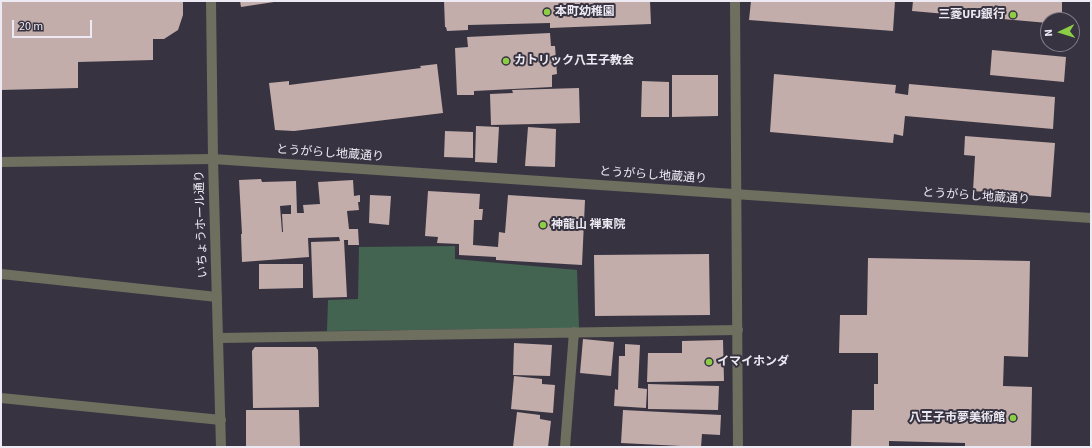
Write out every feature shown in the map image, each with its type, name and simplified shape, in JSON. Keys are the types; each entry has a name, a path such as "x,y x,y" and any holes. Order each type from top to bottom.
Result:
{"street":[{"name":"いちょうホール通り","path":"210,1 221,447"},
{"path":"735,1 738,447"},
{"name":"とうがらし地蔵通り","path":"1,162 213,159 1091,218"},
{"path":"1,274 217,297"},
{"path":"219,338 738,330"},
{"path":"565,447 574,332"},
{"path":"1,398 221,420"}],"green space":[{"path":"455,246 455,259 577,270 579,328 327,331 328,300 358,299 359,247"}],"building":[{"path":"1,1 183,1 183,15 178,30 164,39 153,39 153,60 78,62 78,88 1,90"},
{"path":"240,1 274,1 274,2 241,7"},
{"name":"本町幼稚園","path":"444,1 650,1 651,24 550,28 550,23 468,25 468,30 447,31 445,27"},
{"path":"751,1 895,1 893,31 749,20"},
{"name":"三菱UFJ銀行","path":"913,1 1062,1 1062,12 1040,12 1040,22 912,11"},
{"name":"カトリック八王子教会","path":"550,33 551,46 555,46 557,74 552,75 552,87 474,91 474,95 457,95 455,48 468,47 467,37"},
{"path":"992,50 1066,57 1064,82 990,75"},
{"path":"437,64 443,113 294,131 275,130 269,83 289,81 289,85 421,68 420,66"},
{"path":"774,74 896,85 895,93 908,95 909,84 1055,97 1053,129 905,116 903,136 894,134 893,143 770,132"},
{"path":"672,75 718,75 718,116 672,117"},
{"path":"642,81 669,82 669,117 641,117"},
{"path":"579,88 580,123 491,125 490,94 513,93 512,90"},
{"path":"476,126 499,127 497,163 475,162"},
{"path":"528,127 556,129 555,167 525,166"},
{"path":"445,131 473,132 473,158 444,157"},
{"path":"965,136 1055,143 1051,197 973,191 975,156 964,155"},
{"path":"261,179 262,182 296,181 297,213 304,213 303,205 320,204 318,182 353,180 354,196 360,195 360,202 358,202 359,210 347,211 349,229 358,229 359,245 348,245 348,240 344,240 347,297 313,298 311,242 340,241 339,237 308,238 309,257 242,262 239,180","holes":["291,205 291,214 282,214 282,232 280,206"]},
{"path":"428,191 480,194 479,209 483,209 482,220 474,220 473,245 498,247 499,232 505,233 508,195 585,200 582,265 496,260 496,257 459,255 459,244 437,243 438,237 425,236"},
{"path":"370,195 391,196 389,225 369,223"},
{"path":"709,254 710,315 595,316 594,255"},
{"path":"868,258 1030,261 1028,357 1004,356 1003,386 1032,387 1031,447 965,447 965,443 889,441 889,447 851,447 852,410 874,410 874,384 878,384 878,353 839,353 840,315 867,315"},
{"path":"259,264 303,264 303,288 259,289"},
{"path":"583,339 614,342 611,376 580,373"},
{"path":"723,340 724,381 647,382 648,353 682,353 682,341"},
{"path":"514,343 552,345 550,376 513,375"},
{"path":"625,344 640,345 638,388 647,389 646,408 614,406 615,389 618,390 619,356 625,356"},
{"path":"255,347 316,347 318,350 319,407 253,408 252,351"},
{"path":"514,376 542,379 542,384 555,385 553,413 511,409"},
{"path":"648,384 719,386 718,410 648,409"},
{"path":"246,410 299,410 300,447 246,447"},
{"path":"623,410 721,415 720,435 702,434 701,447 621,443"},
{"path":"517,412 540,415 540,419 551,421 548,447 513,447"}],"place":[{"name":"本町幼稚園","path":"547,12"},
{"name":"三菱UFJ銀行","path":"1013,15"},
{"name":"カトリック八王子教会","path":"506,61"},
{"name":"神龍山 禅東院","path":"543,225"},
{"name":"イマイホンダ","path":"709,362"},
{"name":"八王子市夢美術館","path":"1013,418"}]}
